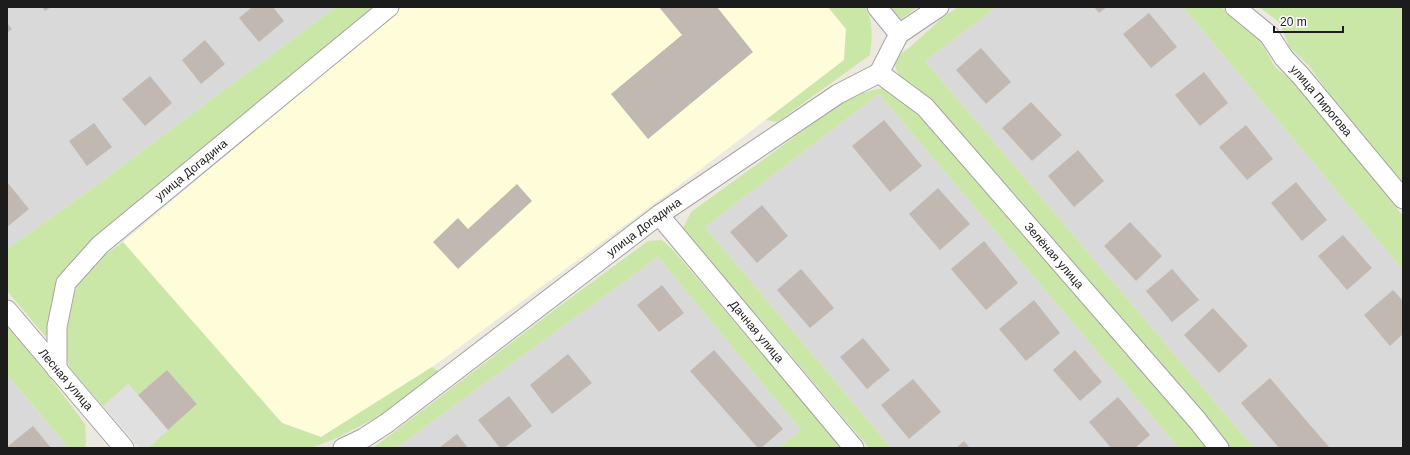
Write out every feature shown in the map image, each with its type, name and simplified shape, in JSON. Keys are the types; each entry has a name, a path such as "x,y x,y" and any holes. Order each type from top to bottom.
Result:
{"street":[{"name":"улица Догадина","path":"57,370 57,327 66,283 70,277 100,245 389,7"},
{"path":"877,7 899,34"},
{"path":"879,73 899,34 939,7"},
{"name":"улица Пирогова","path":"1235,7 1269,34 1284,58 1301,76 1403,199"},
{"name":"улица Догадина","path":"344,448 387,424 659,215 838,94 879,73"},
{"name":"Зелёная улица","path":"879,73 925,107 1197,420 1219,448"},
{"name":"Дачная улица","path":"659,215 854,448"},
{"name":"Лесная улица","path":"7,310 122,447"}],"shaded area":[{"path":"7,7 336,7 90,190 7,249"},
{"path":"402,7 828,7 846,29 844,60 709,163 453,352 432,367 321,437 282,423 123,242"},
{"path":"997,7 1183,7 1403,270 1403,448 1254,448 925,61"},
{"path":"879,94 1179,448 891,448 705,227"},
{"path":"658,257 801,430 778,448 396,448"},
{"path":"7,375 27,399 69,448 7,448"},
{"path":"128,384 168,430 148,448 140,448 103,406"}],"green space":[{"path":"336,7 378,7 93,240 57,281 46,337 7,291 7,249 90,190"},
{"path":"828,7 865,7 871,24 872,36 870,55 777,122 766,120 844,60 846,29"},
{"path":"895,7 918,7 901,19 891,10"},
{"path":"958,7 997,7 925,61 1254,448 1228,448 900,78 895,62 899,55 909,48 942,18"},
{"path":"1183,7 1221,7 1258,37 1275,67 1296,84 1403,216 1403,270"},
{"path":"1259,7 1403,7 1403,184 1336,103 1309,66 1290,48 1279,22"},
{"path":"882,88 918,114 1186,421 1207,448 1179,448 879,94 705,227 891,448 869,448 683,228 691,212 841,103 863,93"},
{"path":"662,240 674,251 842,448 778,448 801,430 658,257 396,448 373,448 648,241"},
{"path":"123,242 282,423 321,437 432,367 438,371 383,414 337,438 311,448 148,448 197,404 167,370 138,395 128,384 103,406 70,368 65,352 67,330 75,291 82,278 102,257"},
{"path":"7,326 48,375 85,424 85,448 69,448 7,375"}],"building":[{"path":"42,7 51,7 45,11"},
{"path":"252,7 273,7 284,21 259,42 239,18"},
{"path":"659,7 717,7 753,52 648,139 611,94 682,35"},
{"path":"1094,7 1107,7 1099,13"},
{"path":"1149,13 1177,47 1151,68 1123,34"},
{"path":"7,23 12,29 7,33"},
{"path":"205,40 225,64 201,84 182,60"},
{"path":"981,48 1011,82 986,104 956,70"},
{"path":"1204,72 1228,103 1200,126 1175,95"},
{"path":"150,76 172,103 145,126 122,99"},
{"path":"1031,102 1062,135 1032,161 1002,128"},
{"path":"884,120 922,166 890,192 852,146"},
{"path":"94,123 112,147 87,166 69,141"},
{"path":"1246,125 1273,159 1247,180 1219,147"},
{"path":"1078,150 1104,181 1074,207 1048,176"},
{"path":"7,182 29,209 7,227"},
{"path":"1296,182 1327,220 1302,241 1271,203"},
{"path":"517,184 532,201 458,269 433,242 458,218 468,229"},
{"path":"938,188 970,224 940,250 909,214"},
{"path":"762,205 788,236 757,263 730,232"},
{"path":"1130,222 1162,256 1136,281 1104,246"},
{"path":"1343,235 1372,268 1347,290 1318,256"},
{"path":"984,241 1018,283 986,310 951,269"},
{"path":"801,269 834,308 810,328 777,290"},
{"path":"1172,269 1199,300 1172,322 1146,291"},
{"path":"662,285 684,313 659,332 637,305"},
{"path":"1393,290 1403,301 1403,334 1390,346 1364,315"},
{"path":"1034,300 1060,333 1026,361 999,329"},
{"path":"1213,308 1248,346 1219,373 1184,335"},
{"path":"863,338 890,370 867,389 840,357"},
{"path":"714,350 783,429 761,448 758,448 690,371"},
{"path":"1075,350 1102,382 1080,401 1053,370"},
{"path":"568,354 592,383 552,414 530,385"},
{"path":"167,370 197,404 168,430 138,395"},
{"path":"1270,378 1330,448 1279,448 1241,403"},
{"path":"913,379 941,412 909,439 881,405"},
{"path":"509,396 532,426 504,448 500,448 478,420"},
{"path":"1118,397 1150,435 1135,448 1111,448 1089,422"},
{"path":"33,426 51,448 7,448 7,447"},
{"path":"457,434 468,448 439,448"},
{"path":"964,441 970,448 956,448"}]}
